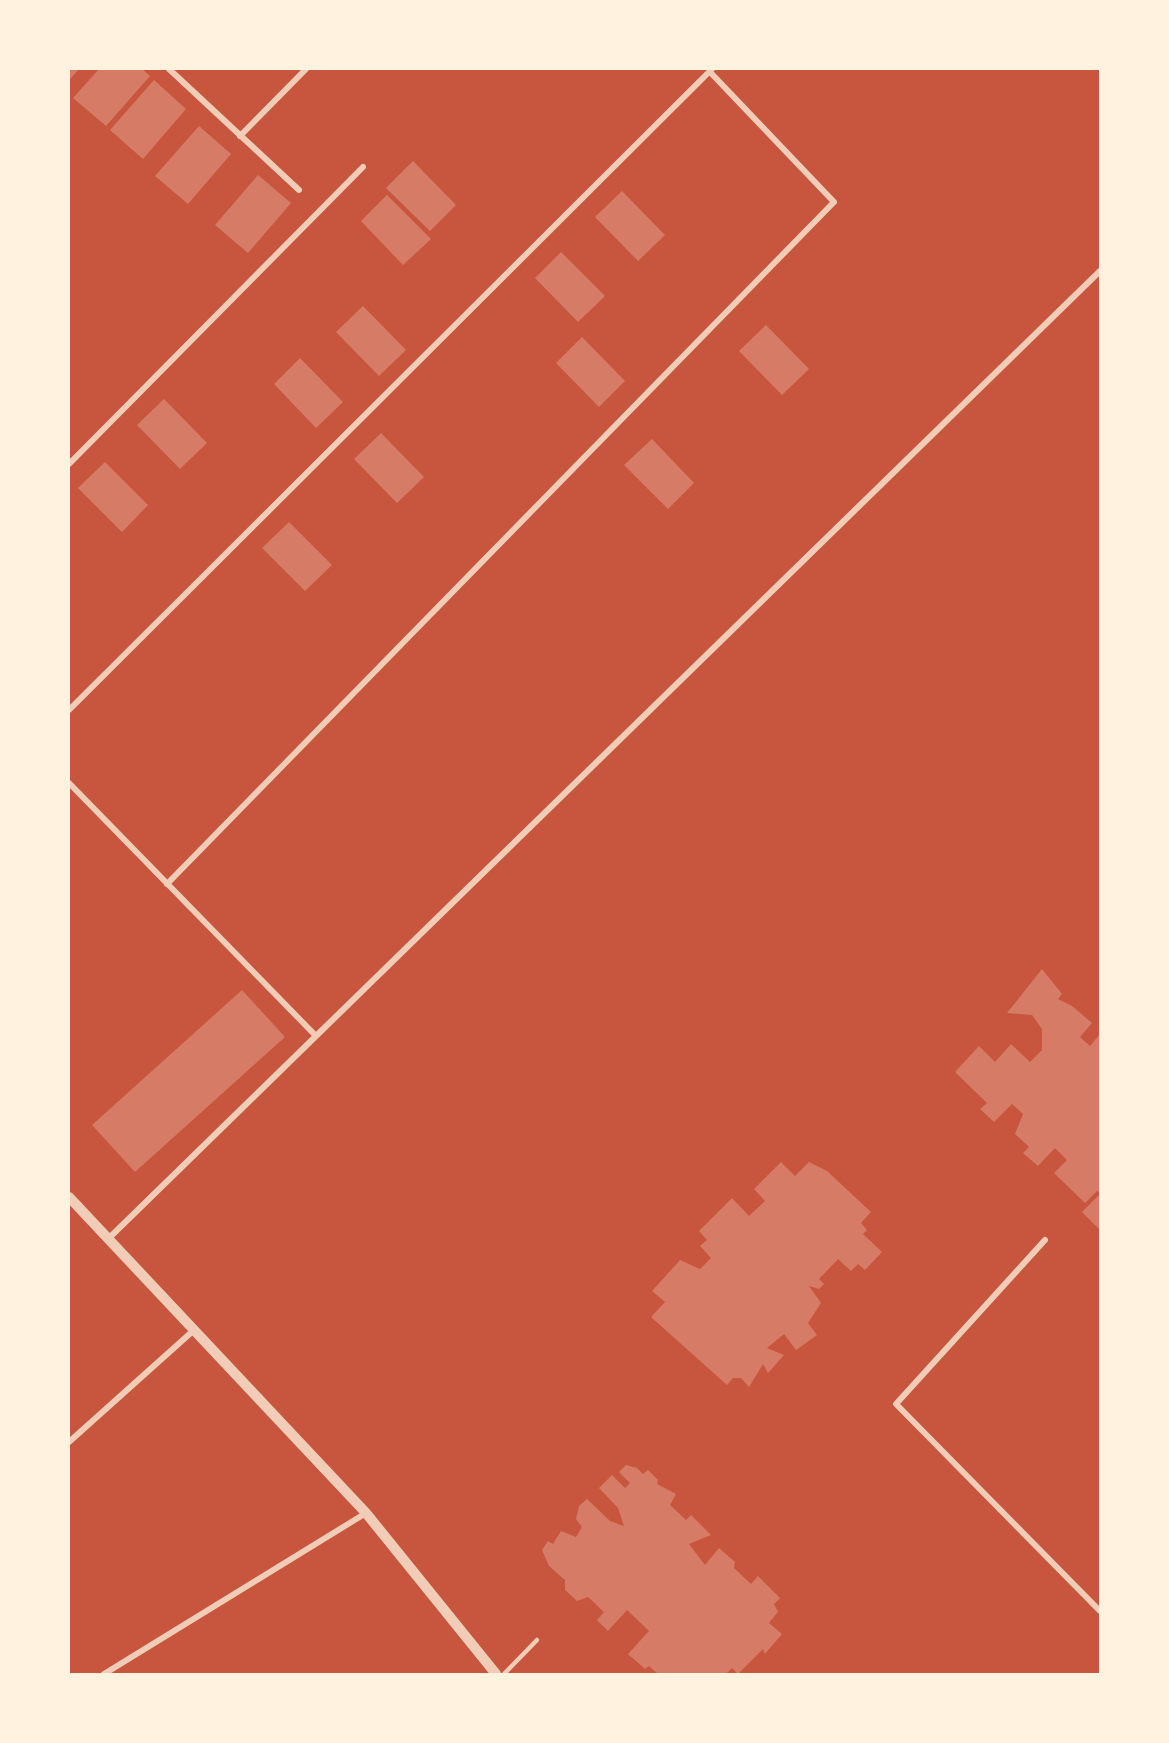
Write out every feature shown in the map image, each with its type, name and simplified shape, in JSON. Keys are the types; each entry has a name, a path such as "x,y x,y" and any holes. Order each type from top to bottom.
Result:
{"street":[{"path":"169,69 299,190"},
{"path":"240,136 306,69"},
{"path":"69,710 711,70 834,201 167,884"},
{"path":"69,464 363,167"},
{"path":"108,1239 1100,271"},
{"path":"69,783 316,1036"},
{"path":"69,1197 366,1513 496,1674"},
{"path":"1045,1240 896,1404 1100,1611"},
{"path":"69,1442 194,1330"},
{"path":"104,1674 366,1513"}],"lane":[{"path":"504,1674 537,1640"}],"building":[{"path":"69,69 79,69 69,80"},
{"path":"99,69 142,69 150,76 106,126 73,98"},
{"path":"154,80 186,109 143,159 110,130"},
{"path":"199,126 231,154 188,204 155,176"},
{"path":"413,161 456,205 430,231 386,188"},
{"path":"258,175 291,203 248,253 215,225"},
{"path":"622,191 665,235 638,261 595,217"},
{"path":"387,195 431,239 403,265 361,221"},
{"path":"561,252 605,296 578,322 535,278"},
{"path":"363,306 406,350 379,376 336,332"},
{"path":"766,325 809,369 782,395 739,351"},
{"path":"582,337 625,381 599,407 556,363"},
{"path":"300,358 343,402 316,428 274,384"},
{"path":"164,399 207,443 180,469 137,425"},
{"path":"381,433 424,477 397,503 354,459"},
{"path":"652,439 694,483 668,509 624,465"},
{"path":"105,462 148,505 122,532 78,488"},
{"path":"289,522 332,565 305,591 262,548"},
{"path":"1042,969 1062,994 1058,999 1072,1006 1092,1023 1080,1037 1090,1046 1100,1034 1100,1193 1097,1191 1085,1203 1054,1173 1067,1160 1055,1148 1038,1166 1023,1153 1029,1147 1015,1134 1023,1114 1012,1104 994,1122 980,1109 987,1103 955,1072 979,1046 995,1062 1011,1044 1030,1062 1042,1050 1042,1029 1032,1015 1007,1013"},
{"path":"242,990 285,1037 135,1172 92,1125"},
{"path":"781,1162 795,1176 809,1162 827,1171 871,1212 861,1223 867,1230 863,1234 882,1252 865,1270 858,1264 851,1271 838,1259 819,1279 824,1284 819,1289 809,1286 821,1303 808,1323 817,1335 796,1350 784,1334 767,1348 784,1355 768,1373 763,1364 749,1387 741,1378 733,1378 727,1385 651,1317 665,1302 652,1291 680,1260 700,1269 711,1258 700,1246 707,1240 699,1231 732,1198 749,1216 765,1201 754,1189"},
{"path":"1100,1194 1100,1230 1082,1212"},
{"path":"626,1465 637,1468 643,1474 648,1470 658,1480 657,1484 676,1494 670,1505 686,1520 691,1515 711,1535 689,1544 705,1565 719,1548 735,1562 734,1568 751,1584 758,1576 780,1598 774,1604 778,1612 769,1623 782,1634 765,1654 763,1649 738,1674 732,1668 726,1674 658,1674 649,1666 645,1669 628,1654 649,1631 627,1610 608,1631 597,1620 604,1612 588,1597 577,1601 565,1590 565,1580 549,1566 542,1550 548,1541 553,1544 561,1531 576,1537 582,1527 576,1519 579,1506 587,1499 610,1521 624,1526 618,1508 599,1488 612,1475 625,1488 630,1483 619,1472"}]}
